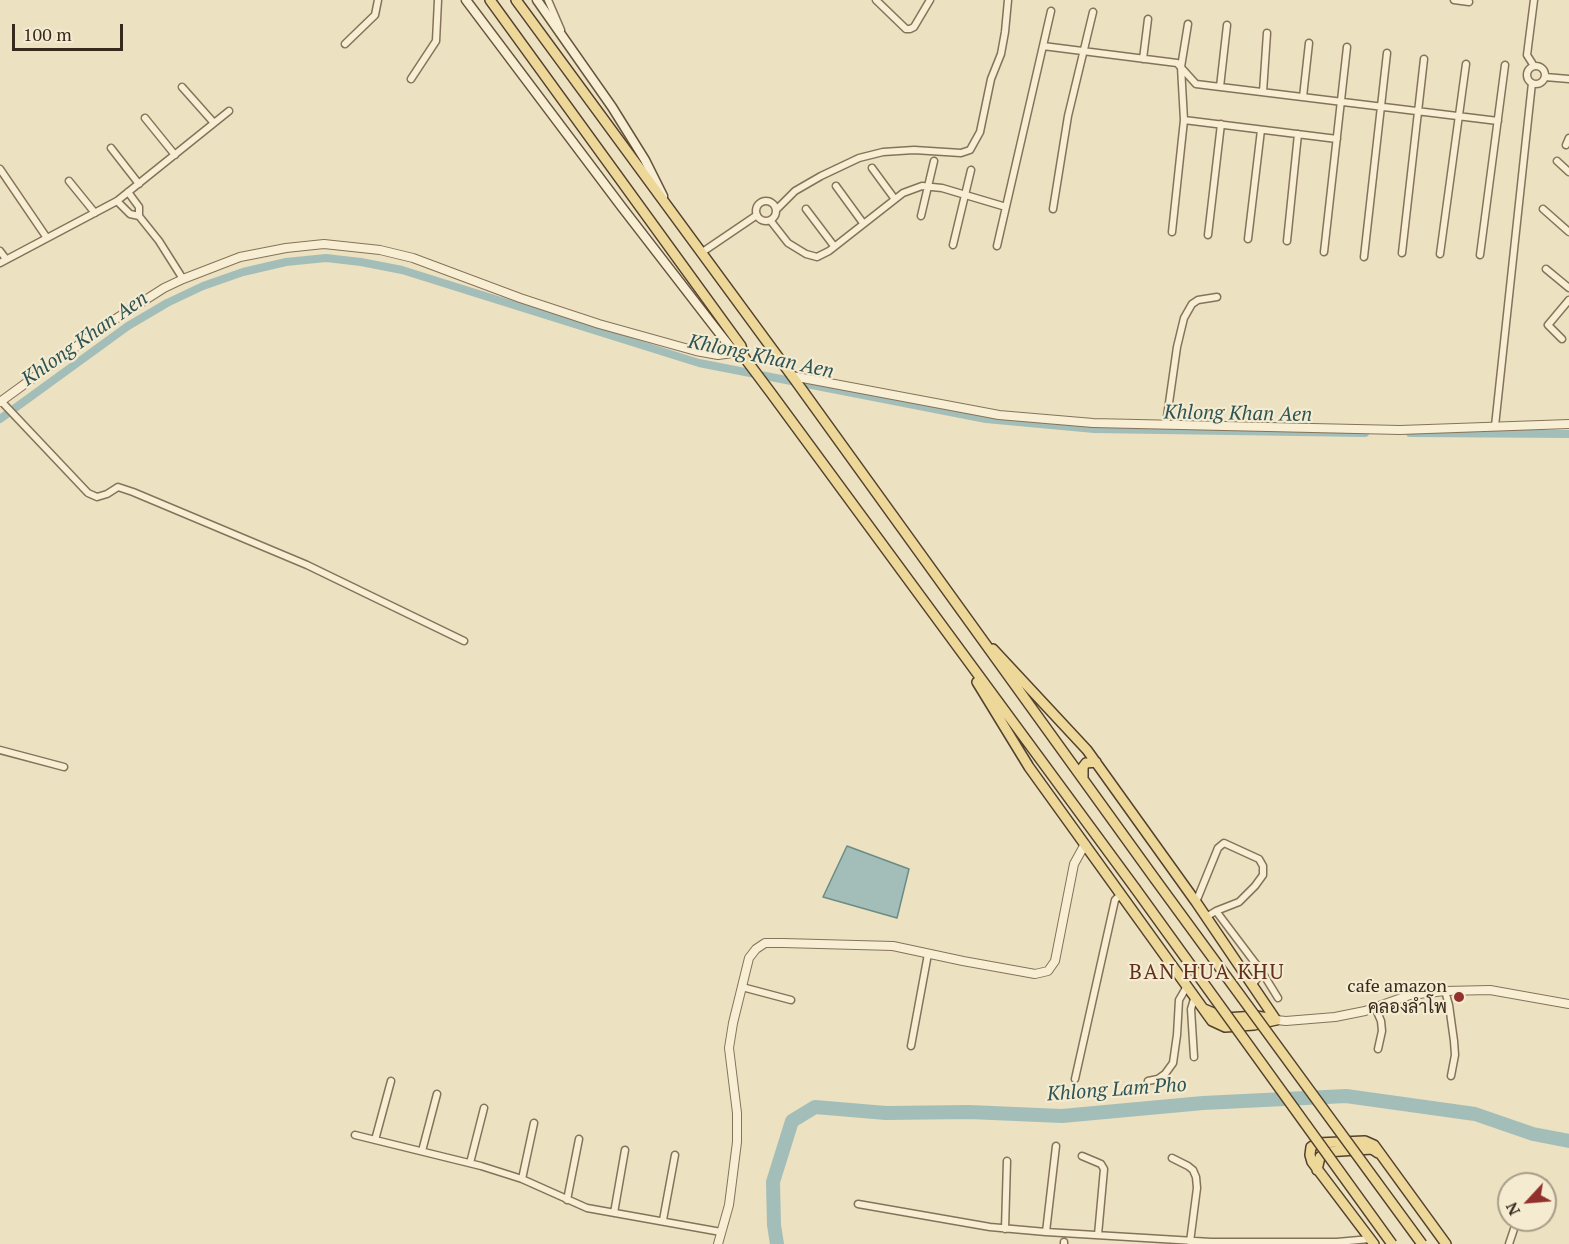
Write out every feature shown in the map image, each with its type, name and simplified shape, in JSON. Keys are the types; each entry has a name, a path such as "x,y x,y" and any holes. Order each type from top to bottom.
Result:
{"main road":[{"path":"464,0 694,301 744,356"},
{"path":"490,0 744,356 1135,888 1392,1244"},
{"path":"516,0 794,378 1155,879 1422,1244"},
{"path":"537,0 631,136 671,212"},
{"path":"947,632 1041,784 1197,1003 1225,1018 1256,1016 1276,1020"},
{"path":"982,640 1021,677 1096,762 1276,1020"},
{"path":"1083,777 1083,767 1086,763 1096,762"},
{"path":"1041,784 1043,776 1052,775"},
{"path":"1372,1241 1317,1170 1320,1156 1326,1152 1371,1149 1382,1156 1446,1244"}],"street":[{"path":"345,44 375,15 378,0"},
{"path":"411,79 436,41 438,0"},
{"path":"548,0 565,38"},
{"path":"876,0 906,28 910,29 914,27 930,0"},
{"path":"777,209 773,203 764,200 757,206 757,215 763,221 770,220 775,216 777,209 795,191 859,158 883,152 914,150 961,153 970,150 980,132 991,79 1001,54 1008,0"},
{"path":"1454,0 1468,2"},
{"path":"1534,0 1527,55 1534,66"},
{"path":"997,246 1051,11"},
{"path":"1053,209 1068,116 1093,12"},
{"path":"1143,59 1148,19"},
{"path":"1172,232 1184,120 1181,68 1188,24"},
{"path":"1220,87 1227,25"},
{"path":"1263,92 1268,33"},
{"path":"1302,97 1309,43"},
{"path":"1043,46 1177,63 1196,84 1498,121"},
{"path":"1324,252 1347,47"},
{"path":"1364,257 1387,52"},
{"path":"1402,253 1424,59"},
{"path":"1440,254 1466,64"},
{"path":"1480,255 1505,64"},
{"path":"1495,426 1532,83 1527,74 1534,66 1543,68 1545,77 1540,84 1532,83"},
{"path":"1545,77 1569,79"},
{"path":"182,87 214,123"},
{"path":"0,251 3,261 117,201 229,111"},
{"path":"145,118 175,155"},
{"path":"1184,120 1337,140"},
{"path":"1208,235 1221,124"},
{"path":"1248,239 1261,130"},
{"path":"1287,241 1298,134"},
{"path":"1566,145 1569,138"},
{"path":"111,148 139,184"},
{"path":"921,216 934,161"},
{"path":"1557,161 1569,172"},
{"path":"872,168 894,198"},
{"path":"0,169 47,238"},
{"path":"953,245 971,170"},
{"path":"69,181 95,213"},
{"path":"836,186 862,223"},
{"path":"770,220 788,243 806,254 817,256 834,246 894,198 903,192 922,186 942,188 1006,207"},
{"path":"128,192 139,207 139,216 159,241 183,279"},
{"path":"117,201 130,214 139,216"},
{"path":"806,209 834,246"},
{"path":"1543,209 1569,232"},
{"path":"701,253 757,215"},
{"path":"464,641 307,565 133,492 118,487 97,497 88,493 0,401 106,325 164,288 240,257 286,248 324,244 380,250 414,258 520,298 663,342 708,353 744,356"},
{"path":"1546,268 1569,288"},
{"path":"1166,424 1177,347 1184,318 1192,304 1198,300 1217,297"},
{"path":"1562,339 1548,325 1569,300"},
{"path":"794,378 999,415 1093,423 1400,430 1569,424"},
{"path":"0,750 64,767"},
{"path":"1196,903 1218,848 1224,843 1259,859 1263,866 1263,875 1256,886 1239,902 1206,917"},
{"path":"718,1244 729,1204 737,1142 737,1113 729,1048 749,958 756,949 765,943 893,946 1035,974 1048,971 1055,961 1074,864 1085,844"},
{"path":"1075,1079 1115,900 1120,896"},
{"path":"1216,911 1262,972 1278,998"},
{"path":"911,1046 928,954"},
{"path":"1253,984 1262,972"},
{"path":"742,987 790,1000"},
{"path":"1148,1081 1158,1079 1165,1074 1173,1063 1179,1000 1186,988"},
{"path":"1276,1020 1335,1017 1410,995 1445,992 1490,990 1569,1004"},
{"path":"1445,992 1454,1041 1455,1055 1451,1076"},
{"path":"1194,1057 1191,1009 1197,1003"},
{"path":"1375,1007 1382,1030 1378,1049"},
{"path":"375,1140 391,1081"},
{"path":"422,1151 437,1094"},
{"path":"470,1163 484,1108"},
{"path":"522,1179 534,1123"},
{"path":"355,1135 470,1163 522,1179 586,1208 721,1232"},
{"path":"567,1200 579,1139"},
{"path":"1046,1232 1056,1146"},
{"path":"614,1213 625,1150"},
{"path":"663,1220 675,1155"},
{"path":"1083,1156 1101,1164 1104,1169 1098,1235"},
{"path":"1172,1158 1188,1166 1196,1177 1197,1188 1190,1242"},
{"path":"1005,1228 1007,1161"},
{"path":"858,1204 934,1219 1046,1232 1210,1243 1372,1241"}],"water":[{"path":"847,846 909,869 897,918 823,897"}],"waterway":[{"name":"Khlong Khan Aen","path":"0,419 128,326 167,303 203,286 243,272 286,262 326,258 402,270 699,363 986,419 1094,429 1365,433"},
{"name":"Khlong Khan Aen","path":"1410,433 1569,434"},
{"name":"Khlong Lam Pho","path":"777,1244 773,1182 792,1121 815,1107 886,1113 969,1112 1062,1116 1203,1103 1346,1096 1475,1114 1533,1134 1569,1141"}],"place":[{"name":"cafe amazon คลองลำโพ","path":"1459,997"}],"district":[{"name":"BAN HUA KHU","path":"1207,973"}]}
